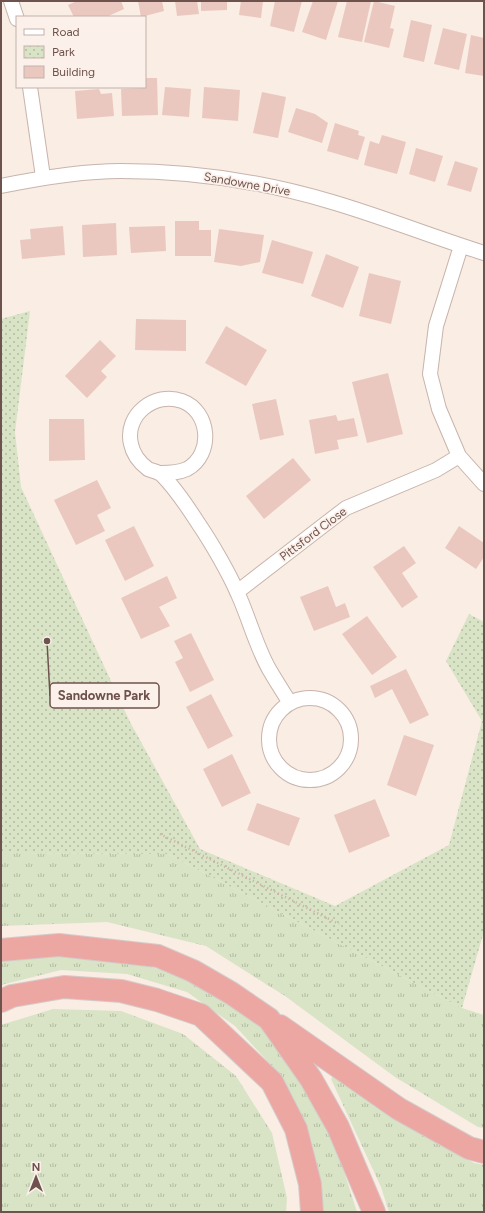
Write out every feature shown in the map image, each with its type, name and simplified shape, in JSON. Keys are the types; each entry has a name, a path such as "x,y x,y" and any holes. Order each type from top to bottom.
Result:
{"highway":[{"path":"1,950 59,945 158,956 193,970 231,993 399,1108 469,1148 484,1152"},
{"path":"1,1001 12,996 64,987 86,988 121,991 157,1000 201,1015 272,1082 296,1130 310,1184 312,1212"},
{"path":"269,1019 311,1079 338,1127 374,1212"}],"street":[{"path":"11,1 16,16"},
{"path":"30,88 43,177"},
{"name":"Sandowne Drive","path":"1,186 43,177 120,171 193,175 269,186 332,202 484,253"},
{"path":"461,246 436,326 430,374 439,409 459,456 484,484"},
{"path":"161,473 176,473 188,468 198,459 204,447 206,430 201,417 193,408 182,401 164,398 145,406 138,413 132,425 130,443 135,455 148,469 161,473 198,523 237,592 269,668 290,703"},
{"name":"Pittsford Close","path":"237,592 346,508 436,470 459,456"},
{"path":"304,698 318,698 332,703 343,712 351,728 351,747 346,760 334,773 321,778 309,780 290,774 279,765 273,756 269,743 270,728 276,717 290,703 304,698"}],"path":[{"path":"160,834 339,924"}],"green space":[{"path":"30,311 15,432 21,487 130,722 200,849 335,906 449,845 482,721 446,661 469,614 484,622 484,931 462,1008 168,854 1,853 1,319"},
{"path":"1,853 168,854 462,1008 484,1015 484,1128 478,1127 395,1077 285,996 206,946 107,922 1,926"},
{"path":"46,956 114,957 207,982 255,1019 303,1079 339,1156 357,1212 323,1212 311,1139 282,1077 235,1026 187,992 127,974 61,970 1,985 1,961"},
{"path":"53,1009 121,1011 183,1034 236,1076 272,1133 287,1198 286,1212 1,1212 1,1025"},
{"path":"336,1073 410,1126 474,1163 484,1165 484,1212 389,1212 381,1187 331,1079"}],"building":[{"path":"77,1 121,1 124,9 108,16 74,16 68,5"},
{"path":"138,1 162,1 164,11 141,16"},
{"path":"175,1 197,1 199,14 177,16"},
{"path":"201,1 227,1 227,10 201,11"},
{"path":"241,1 263,1 261,18 239,15"},
{"path":"275,1 302,1 294,32 270,26"},
{"path":"313,1 338,1 326,40 302,32"},
{"path":"347,1 371,1 362,42 338,37"},
{"path":"374,1 395,6 390,28 394,29 389,48 364,42"},
{"path":"411,20 432,25 424,62 403,57"},
{"path":"443,28 467,34 459,70 434,64"},
{"path":"471,35 484,38 484,76 465,73"},
{"path":"146,78 157,78 158,115 122,116 121,89 146,88"},
{"path":"165,87 191,89 189,117 162,115"},
{"path":"204,87 240,90 238,121 202,118"},
{"path":"99,89 101,94 112,93 114,116 77,119 75,91"},
{"path":"262,92 286,97 278,138 253,133"},
{"path":"296,108 315,114 328,123 322,143 288,132"},
{"path":"335,123 359,131 358,135 365,137 358,160 327,151"},
{"path":"382,135 406,142 397,174 364,165 370,141 379,144"},
{"path":"416,148 443,156 435,182 409,174"},
{"path":"455,161 478,168 471,192 447,185"},
{"path":"175,221 199,221 199,230 211,230 211,256 175,256"},
{"path":"116,223 117,255 83,257 82,225"},
{"path":"63,226 65,255 22,259 20,240 31,239 30,229"},
{"path":"165,226 166,251 131,253 129,227"},
{"path":"219,229 264,235 260,262 241,266 214,262"},
{"path":"272,240 313,252 303,284 262,273"},
{"path":"326,254 359,267 343,308 311,296"},
{"path":"369,273 401,281 391,324 359,316"},
{"path":"136,319 186,320 186,351 135,350"},
{"path":"226,326 267,350 246,386 205,363"},
{"path":"100,340 116,356 101,371 107,377 87,398 65,376"},
{"path":"388,373 403,434 367,443 352,382"},
{"path":"276,399 284,435 260,440 252,404"},
{"path":"336,415 338,421 354,418 358,436 337,440 339,449 315,454 309,420"},
{"path":"49,419 84,419 85,460 49,461"},
{"path":"293,458 311,480 264,519 246,496"},
{"path":"97,480 111,508 97,515 105,531 76,545 54,500"},
{"path":"134,526 154,566 125,581 105,540"},
{"path":"459,526 484,543 484,557 476,569 445,548"},
{"path":"404,546 416,563 402,573 418,597 402,608 373,567"},
{"path":"167,576 177,598 159,607 170,626 141,639 121,598"},
{"path":"328,586 336,607 345,603 350,617 314,631 300,597"},
{"path":"367,616 397,657 372,675 342,634"},
{"path":"191,633 214,680 190,692 175,662 183,658 174,641"},
{"path":"406,669 429,715 410,724 392,689 375,698 370,686"},
{"path":"211,694 233,736 208,749 186,707"},
{"path":"404,735 434,745 416,796 387,785"},
{"path":"232,754 251,793 222,807 203,769"},
{"path":"375,799 390,836 349,853 334,815"},
{"path":"257,803 300,818 289,846 247,830"}],"place":[{"name":"Sandowne Park","path":"47,641"}]}
